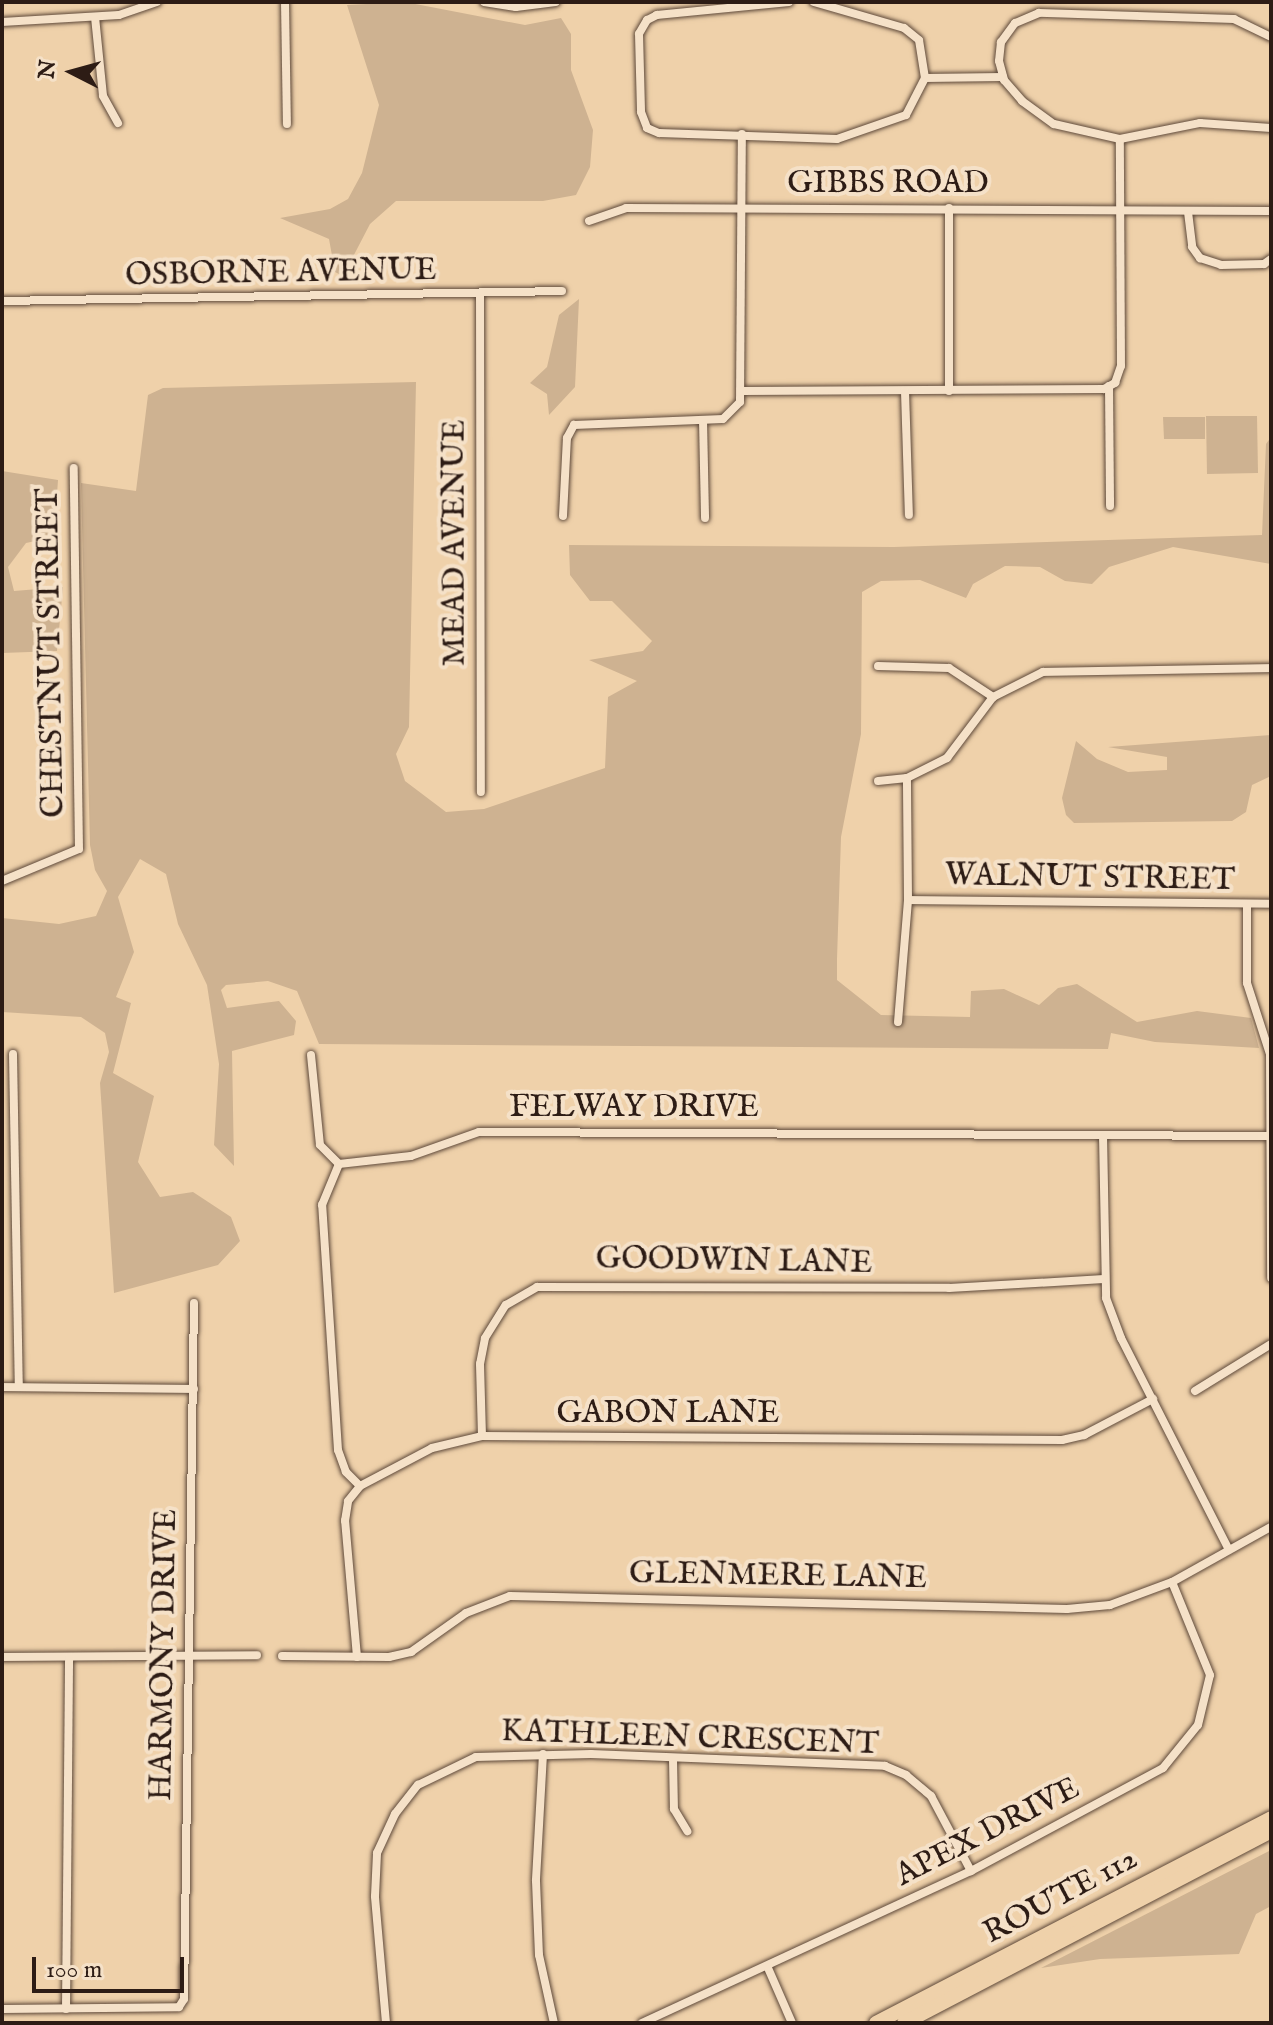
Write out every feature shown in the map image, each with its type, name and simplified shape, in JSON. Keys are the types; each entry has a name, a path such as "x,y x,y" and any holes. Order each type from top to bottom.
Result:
{"main road":[{"name":"ROUTE 112","path":"876,2023 1271,1818"},
{"name":"ROUTE 112","path":"904,2023 1271,1831"}],"street":[{"path":"2,22 95,17 157,2"},
{"path":"285,2 287,124"},
{"path":"484,2 516,7 556,2"},
{"path":"789,2 657,15 640,30 641,112 647,128 659,133 837,139 891,124 911,109 925,78 925,54 910,31 814,2"},
{"path":"1271,37 1234,19 1039,13 1015,23 1001,42 1003,77 1022,101 1054,124 1120,139 1200,123 1271,128"},
{"path":"95,17 103,96 118,123"},
{"path":"925,78 1003,77"},
{"path":"563,516 567,438 574,425 723,419 737,407 742,391 742,134"},
{"path":"1110,506 1112,384 1121,366 1120,139"},
{"name":"GIBBS ROAD","path":"589,221 626,208 1271,211"},
{"path":"949,208 949,391"},
{"path":"1188,212 1192,247 1200,258 1221,265 1264,264 1271,259"},
{"name":"OSBORNE AVENUE","path":"2,301 562,291"},
{"name":"MEAD AVENUE","path":"480,294 481,792"},
{"path":"742,391 949,391 1112,384"},
{"path":"905,391 909,515"},
{"path":"703,420 705,518"},
{"name":"CHESTNUT STREET","path":"2,881 79,849 74,468"},
{"path":"878,666 949,668 993,697"},
{"path":"878,781 907,778 947,758 993,697 1018,681 1063,668 1271,668"},
{"path":"898,1022 908,900 907,778"},
{"name":"WALNUT STREET","path":"908,900 1271,904"},
{"path":"1247,905 1247,983 1270,1054 1271,1278"},
{"path":"13,1054 19,1387"},
{"path":"311,1055 320,1145 339,1164 322,1205 338,1450 346,1472 360,1486 345,1511 357,1657"},
{"name":"FELWAY DRIVE","path":"339,1164 411,1156 479,1132 1268,1136"},
{"path":"1103,1135 1104,1279 1121,1338 1228,1548"},
{"name":"GOODWIN LANE","path":"482,1436 480,1364 485,1338 506,1305 537,1287 949,1288 1104,1279"},
{"name":"HARMONY DRIVE","path":"66,2009 179,2007 184,1999 194,1303"},
{"path":"1195,1391 1271,1344"},
{"path":"2,1387 194,1389"},
{"name":"GABON LANE","path":"360,1486 432,1448 482,1436 1062,1440 1084,1435 1153,1399"},
{"name":"GLENMERE LANE","path":"282,1656 357,1657 411,1652 466,1613 510,1596 1067,1609 1110,1605 1172,1582 1228,1548 1271,1527"},
{"name":"APEX DRIVE","path":"642,2023 768,1968 971,1871 1163,1768 1190,1740 1205,1709 1210,1675 1172,1582"},
{"path":"2,1657 257,1655"},
{"path":"2,2009 66,2009 69,1657"},
{"path":"543,1754 536,1881 539,1955 554,2023"},
{"name":"KATHLEEN CRESCENT","path":"386,2023 375,1896 375,1867 383,1834 408,1797 429,1778 476,1757 543,1754 885,1766 906,1775 931,1796 971,1871"},
{"path":"673,1759 674,1809 687,1831"},
{"path":"768,1968 792,2023"}],"shaded area":[{"path":"405,2 525,25 561,18 571,34 571,70 593,130 590,167 576,195 543,201 396,201 370,224 343,276 335,272 329,239 280,218 330,209 348,199 362,173 379,105 347,5"},
{"path":"579,299 575,387 549,415 547,394 530,383 547,367 559,315"},
{"path":"416,382 409,727 396,754 405,781 446,812 484,809 605,768 608,697 637,681 589,660 643,651 652,641 612,601 590,601 570,575 569,545 894,547 1262,535 1266,444 1271,437 1271,564 1173,547 1109,567 1092,584 1065,581 1040,567 1005,566 973,584 966,598 920,580 881,581 862,592 861,734 841,837 837,959 837,980 881,1015 970,1017 971,991 1004,989 1039,1005 1058,988 1077,984 1137,1022 1197,1011 1251,1018 1259,1048 1155,1042 1111,1033 1108,1049 319,1044 297,991 268,981 226,985 221,990 227,1008 279,1001 296,1021 294,1035 232,1051 234,1166 214,1145 219,1064 207,985 178,924 166,874 140,859 118,897 134,952 116,997 131,1003 113,1073 154,1096 138,1162 160,1197 193,1192 231,1217 240,1241 218,1265 114,1293 100,1083 109,1052 105,1033 81,1017 2,1012 2,918 59,924 96,916 107,891 95,870 90,845 81,483 136,491 148,395 163,388"},
{"path":"1206,416 1257,416 1258,473 1207,474"},
{"path":"1163,417 1205,417 1205,439 1164,439"},
{"path":"2,471 58,480 54,537 26,543 8,567 14,591 63,587 57,651 2,653"},
{"path":"1271,735 1271,776 1252,785 1246,812 1232,821 1074,823 1066,815 1062,798 1076,741 1097,759 1128,772 1167,770 1167,757 1108,747"},
{"path":"1271,1850 1271,1906 1256,1914 1239,1954 1100,1959 1041,1968"}]}
